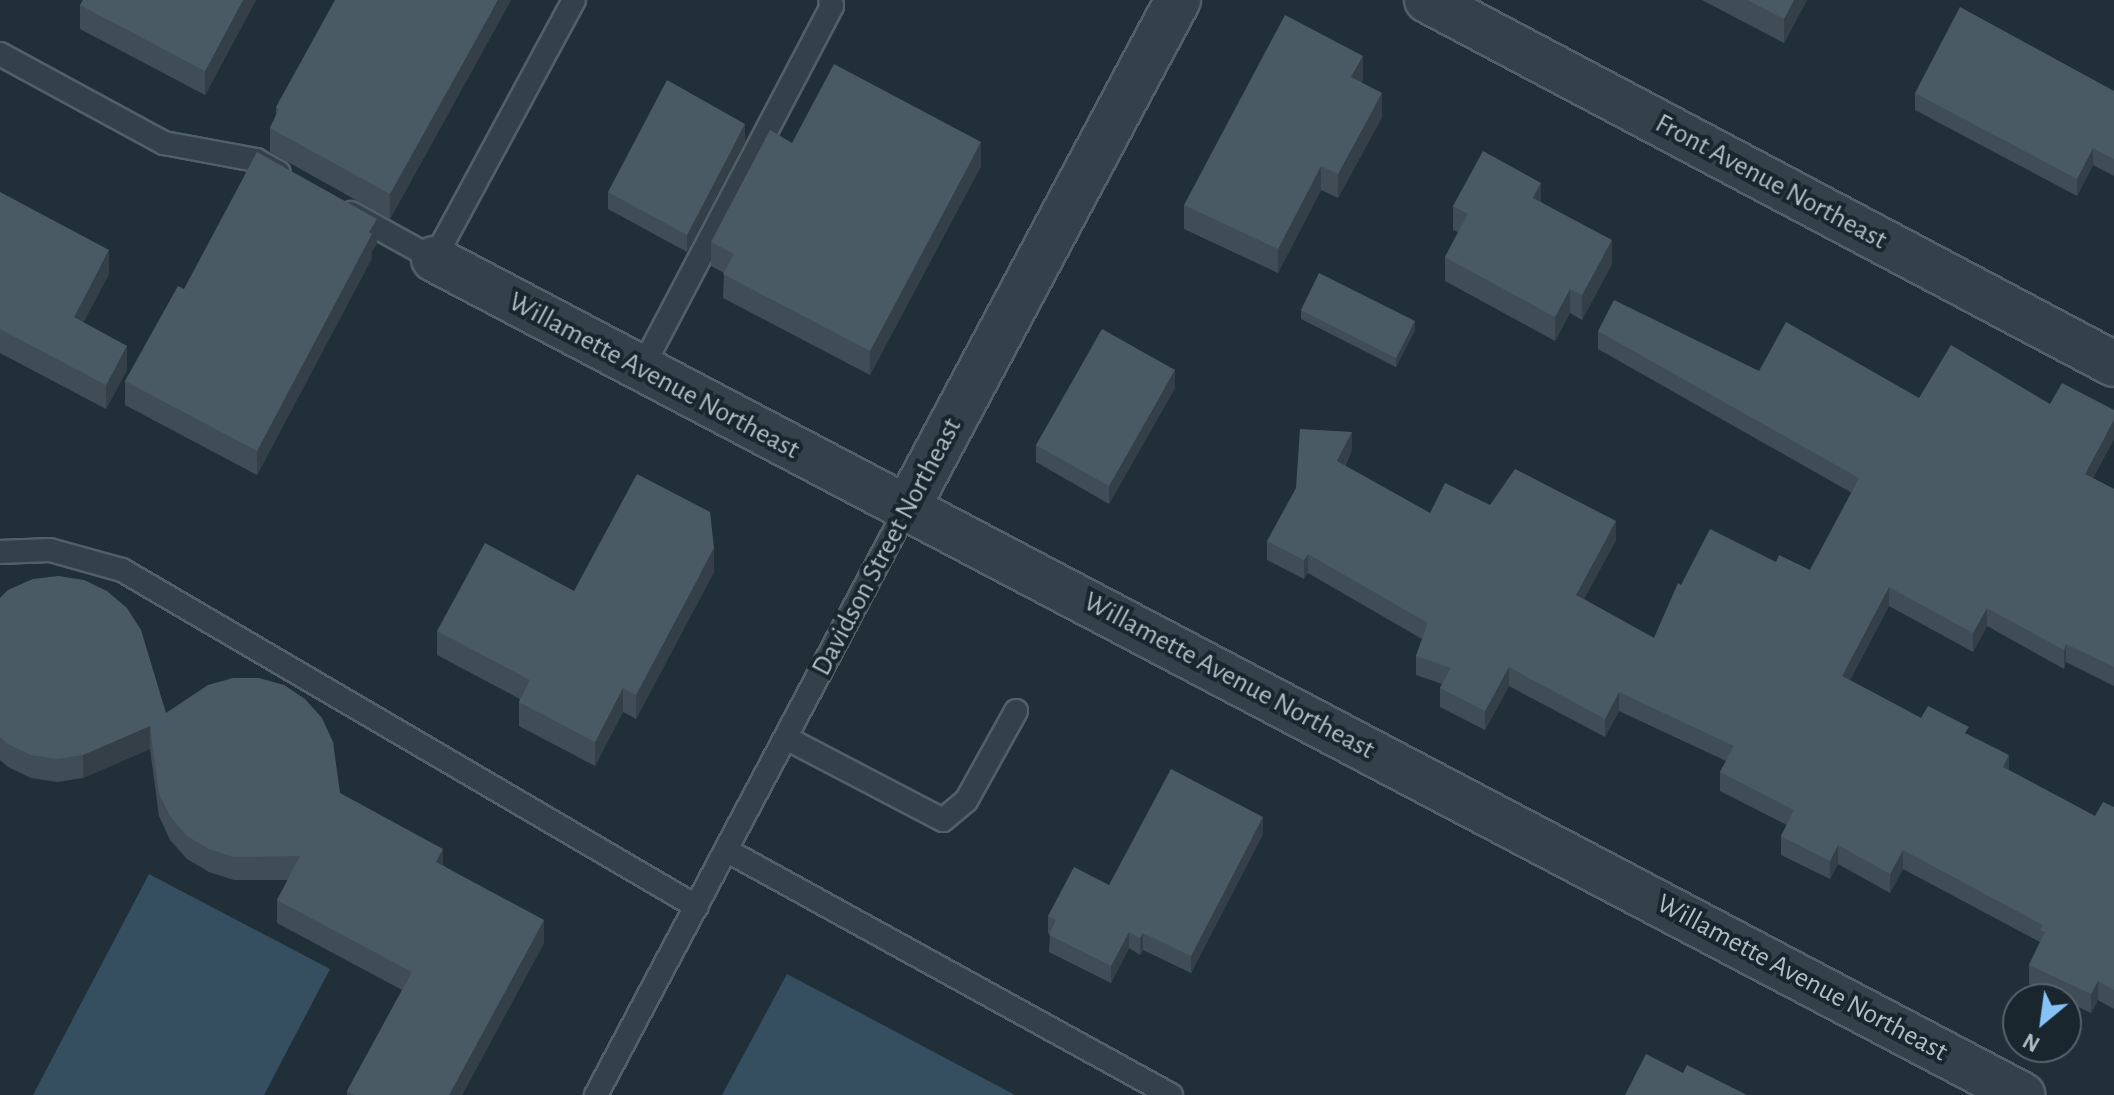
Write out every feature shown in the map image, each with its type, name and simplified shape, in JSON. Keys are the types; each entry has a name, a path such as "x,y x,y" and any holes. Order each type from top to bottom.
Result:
{"street":[{"name":"Davidson Street Northeast","path":"908,506 1178,0"},
{"name":"Front Avenue Northeast","path":"1427,0 2114,364"},
{"name":"Willamette Avenue Northeast","path":"434,259 2022,1095"}],"lane":[{"path":"338,206 434,259 574,0"},
{"path":"642,368 832,6 830,0"},
{"path":"0,54 164,143 256,160 297,183"},
{"name":"Davidson Street Northeast","path":"596,1095 908,506"},
{"path":"0,552 50,550 122,570 697,907"},
{"path":"786,738 943,820 966,801 1016,711"},
{"path":"726,850 1171,1095"}],"water":[{"path":"149,874 330,969 264,1095 33,1095"},
{"path":"787,974 1015,1095 722,1095"}],"building":[{"path":"83,0 243,0 205,71 80,5"},
{"path":"335,0 498,0 390,194 270,128 279,109 276,107"},
{"path":"1747,0 1794,0 1784,19"},
{"path":"1960,7 2114,91 2114,159 2093,148 2077,179 1915,93"},
{"path":"1285,15 1363,56 1351,77 1382,93 1338,174 1321,166 1278,249 1184,205"},
{"path":"834,64 981,142 870,351 723,274 734,254 711,242 770,130 792,143"},
{"path":"667,80 745,124 687,235 608,192"},
{"path":"1483,151 1541,183 1533,198 1612,240 1582,295 1570,289 1555,317 1445,257 1468,214 1453,206"},
{"path":"257,152 377,219 369,232 372,234 257,451 125,381 178,286 184,289"},
{"path":"0,192 109,250 74,317 127,346 106,385 0,329"},
{"path":"1319,273 1415,321 1396,358 1301,310"},
{"path":"1614,300 1759,371 1786,322 1919,398 1951,345 2050,404 2062,383 2114,410 2114,420 2085,474 2114,489 2114,667 2066,644 2064,650 1987,608 1973,633 1889,587 1842,676 1921,718 1928,706 1969,727 1965,733 2009,755 2003,767 2095,816 2103,802 2114,807 2114,990 2098,981 2091,994 2082,990 2082,983 2067,983 2029,965 2045,932 2040,930 2043,925 1903,850 1890,874 1838,845 1830,861 1781,836 1794,810 1720,772 1734,746 1619,692 1605,719 1509,667 1485,711 1440,688 1451,668 1416,656 1428,623 1308,554 1304,560 1267,541 1296,488 1300,429 1352,432 1337,461 1430,513 1445,483 1490,505 1515,469 1616,521 1576,595 1654,638 1678,583 1681,585 1710,529 1776,562 1779,555 1810,570 1859,478 1598,331"},
{"path":"1102,329 1175,370 1109,486 1036,445"},
{"path":"637,474 710,512 714,548 636,695 623,688 595,742 519,702 530,680 437,631 485,543 574,591"},
{"path":"58,576 84,580 107,591 127,608 141,630 166,713 208,685 233,678 259,678 284,685 305,699 322,718 333,742 340,793 443,849 436,862 544,920 449,1095 355,1095 347,1091 412,972 277,900 300,856 234,857 209,849 187,836 170,816 159,793 150,726 83,755 57,759 31,755 0,737 0,598 8,590 33,579"},
{"path":"1171,769 1263,817 1191,956 1143,933 1140,938 1129,932 1111,966 1049,935 1056,920 1048,916 1074,867 1109,885"},
{"path":"1646,1054 1683,1073 1687,1065 1747,1095 1625,1095"}]}
